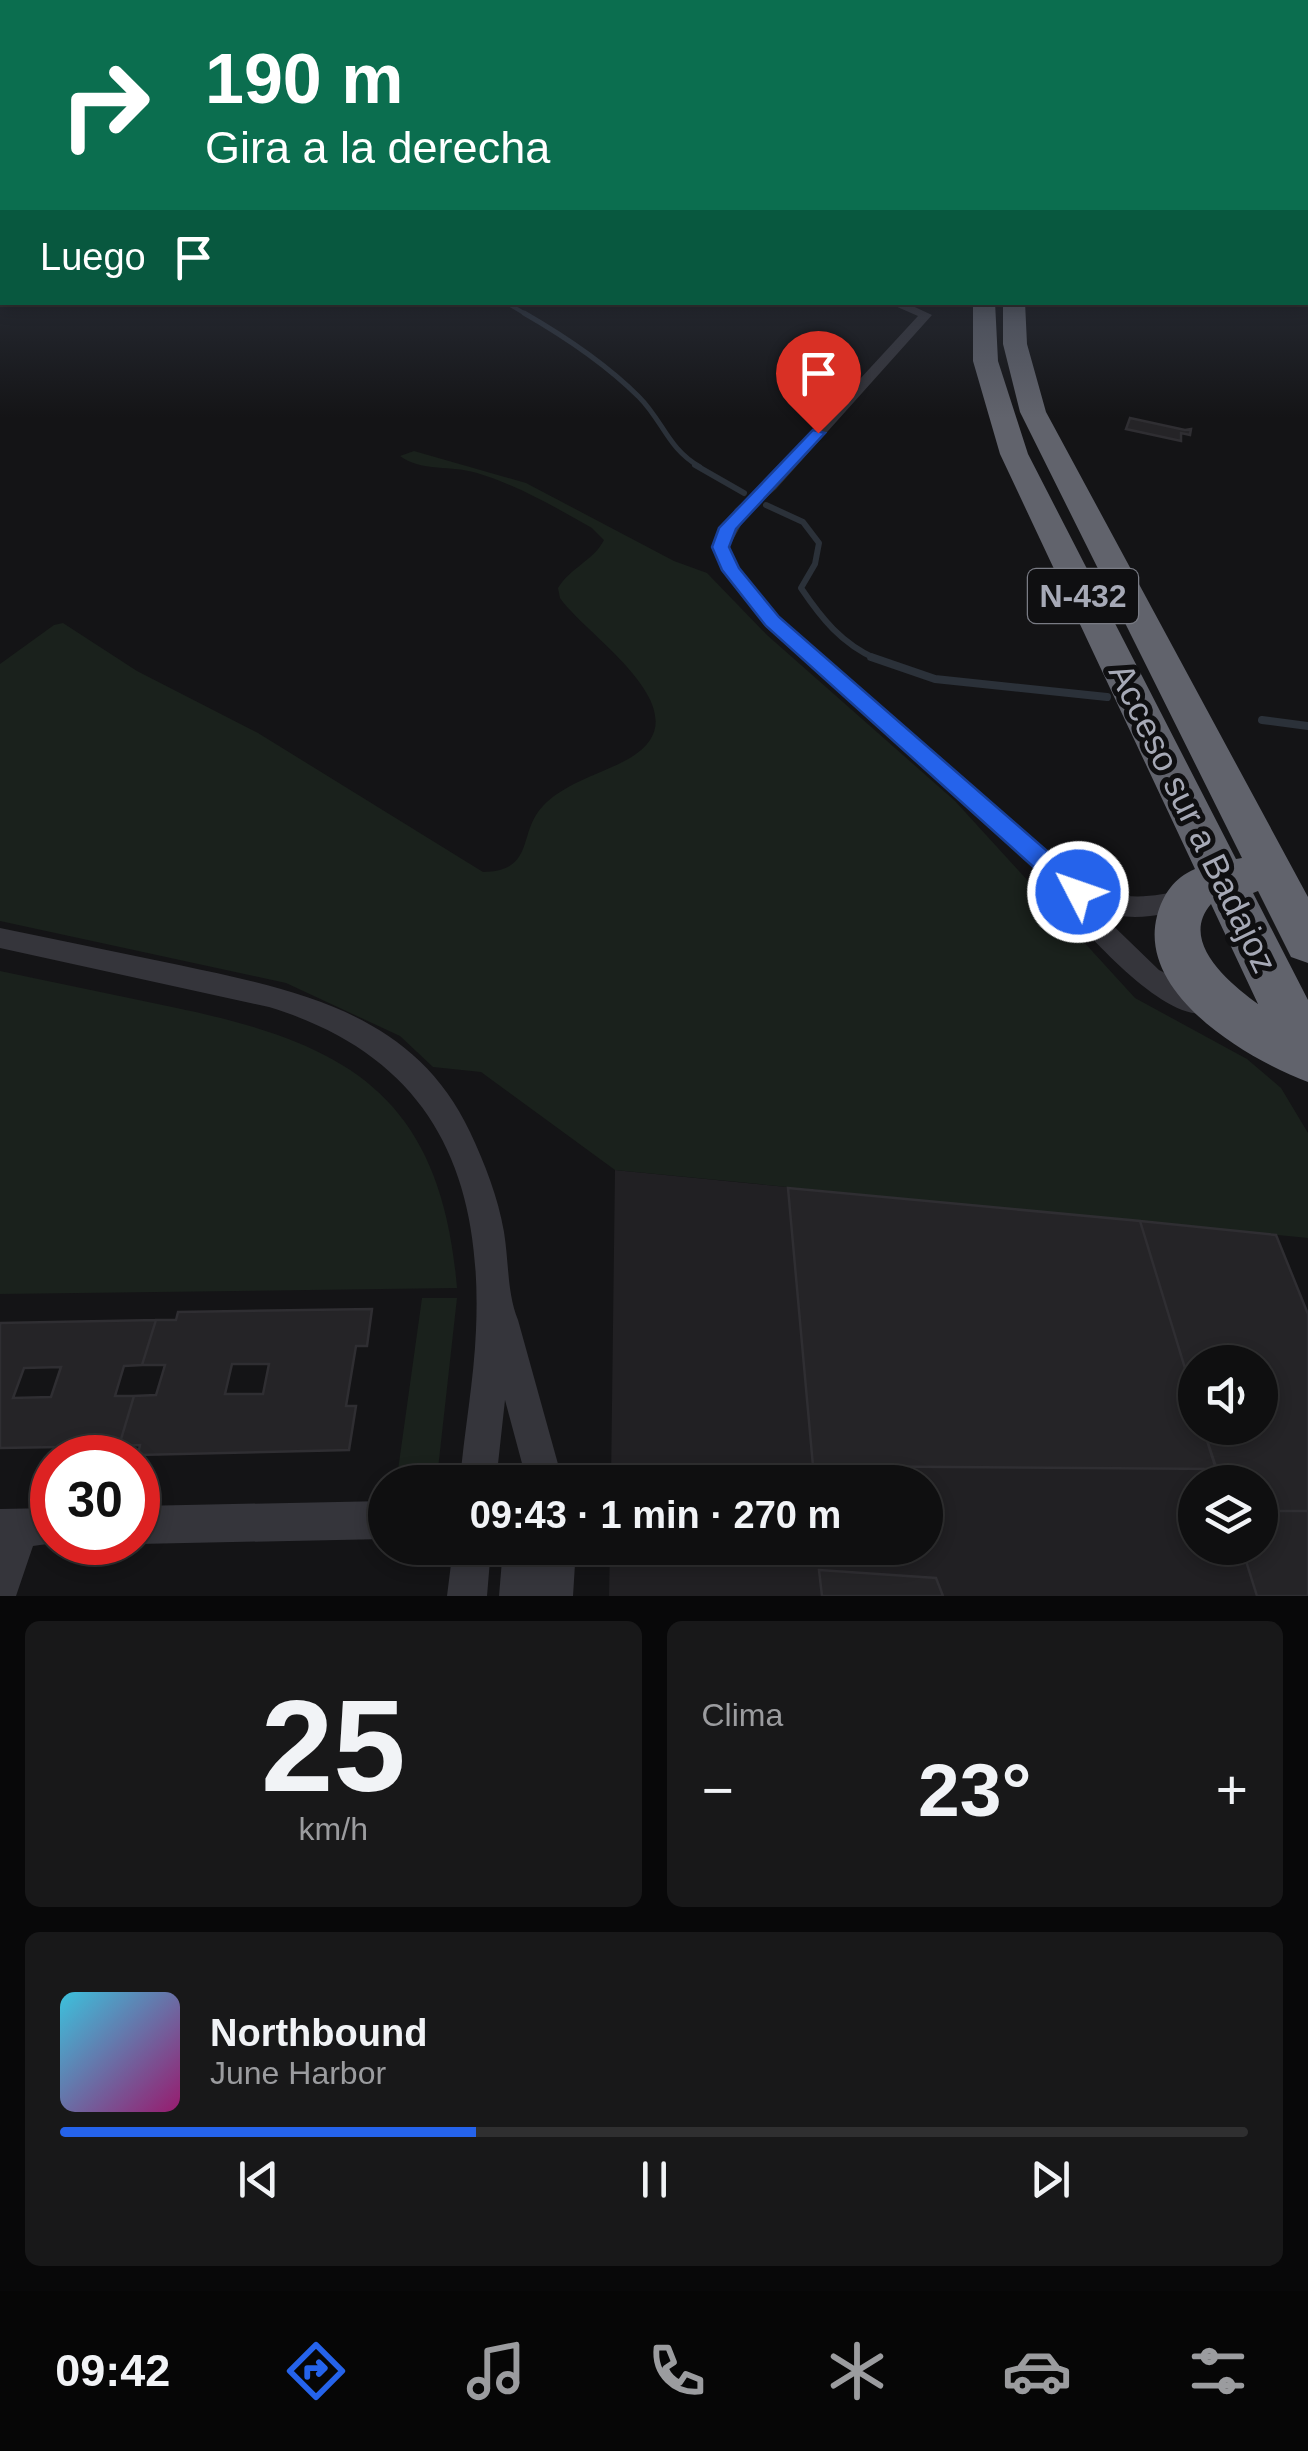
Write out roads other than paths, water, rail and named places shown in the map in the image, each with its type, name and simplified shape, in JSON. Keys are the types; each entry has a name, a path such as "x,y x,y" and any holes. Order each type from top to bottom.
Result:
{"highway":[{"name":"Acceso sur a Badajoz","path":"984,305 982,343 987,376 1014,454 1205,888 1308,1056"},
{"name":"Acceso sur a Badajoz","path":"1014,305 1015,344 1034,412 1291,884 1308,943"},
{"path":"1291,884 1205,888 1179,916 1178,935 1197,981 1221,1006 1253,1031 1308,1056"}],"street":[{"path":"900,305 926,315 770,486 744,507 720,547 731,570 772,622 1078,892 1106,906 1147,908 1205,888"},
{"path":"1031,851 1109,942 1150,978 1253,1031"},
{"path":"0,938 269,996 350,1026 388,1051 417,1078 447,1116 473,1165 490,1230 496,1302 540,1465"},
{"path":"480,1465 496,1302"},
{"path":"160,1525 368,1520"},
{"path":"0,1586 24,1528"},
{"path":"468,1596 471,1565"},
{"path":"518,1596 521,1565"},
{"path":"553,1596 556,1565"}],"waterway":[{"path":"510,305 529,316"},
{"path":"524,313 529,316"},
{"path":"529,316 627,385 680,452 700,467"},
{"path":"695,465 744,493"},
{"path":"766,505 803,522 819,543 815,564 801,588 833,629 875,658"},
{"path":"875,658 935,679 1107,697"},
{"path":"1262,720 1308,726"}]}
